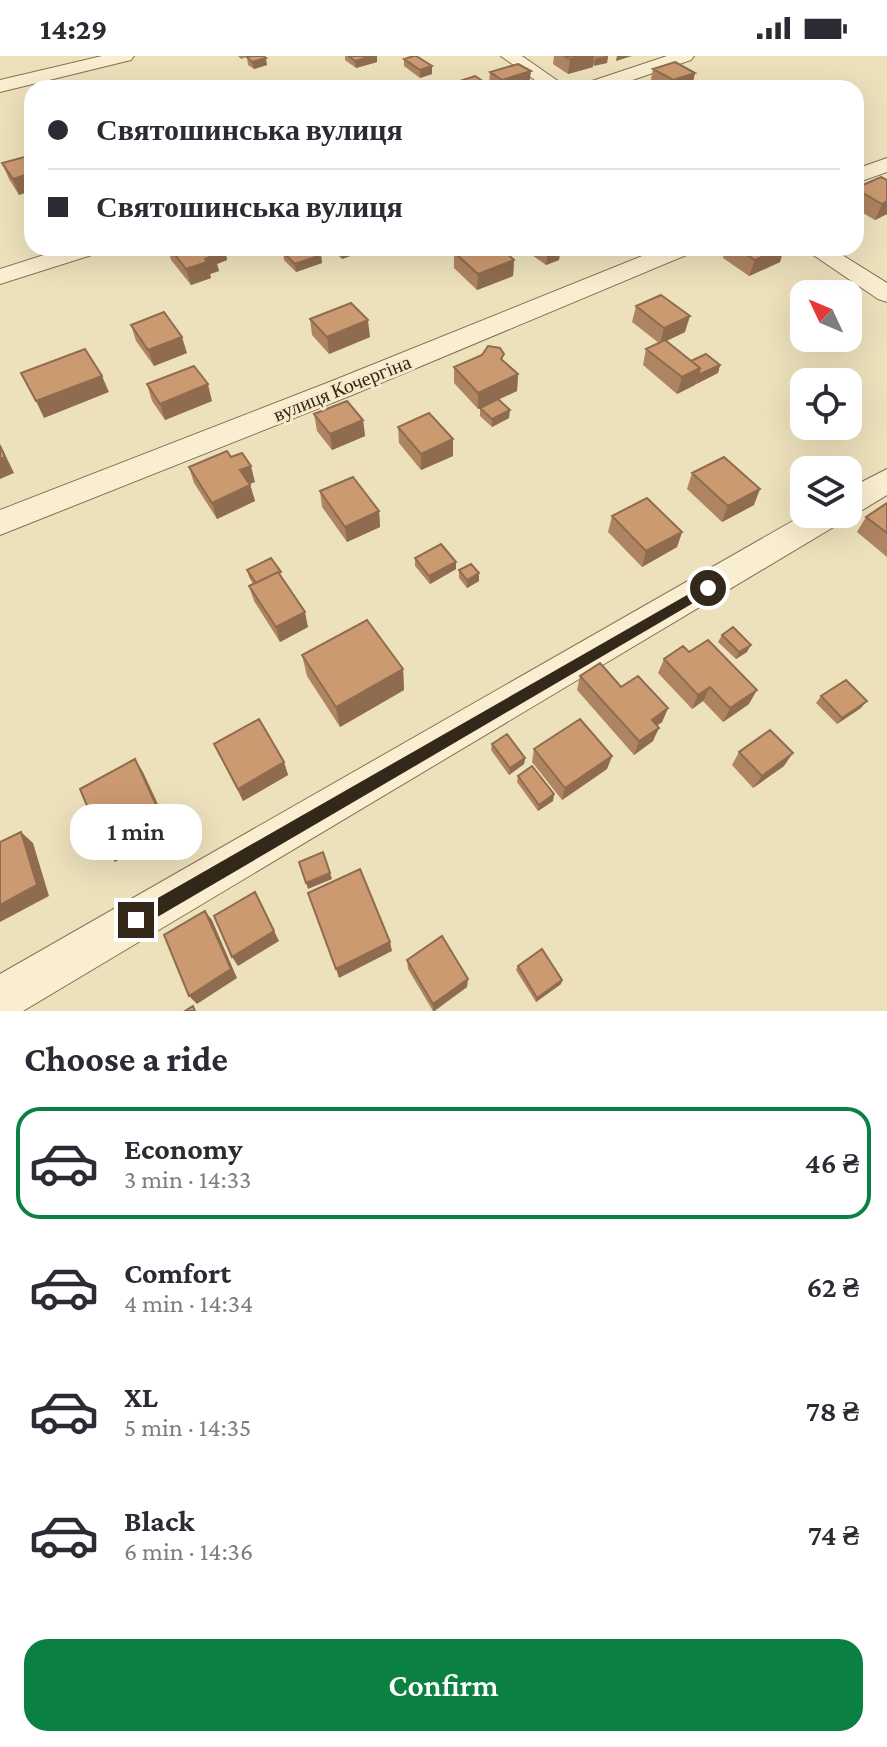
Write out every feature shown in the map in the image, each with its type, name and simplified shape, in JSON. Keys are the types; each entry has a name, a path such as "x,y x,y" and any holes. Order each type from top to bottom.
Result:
{"street":[{"path":"25,80 125,56"},
{"path":"510,56 547,80"},
{"path":"614,80 685,56"},
{"path":"0,86 24,80"},
{"path":"864,174 887,164"},
{"path":"0,277 65,256"},
{"name":"вулиця Кочергіна","path":"0,523 342,388 664,256"},
{"path":"828,256 887,294"},
{"path":"862,495 887,480"},
{"path":"0,999 807,528"}],"building":[{"path":"349,56 372,56 355,61"},
{"path":"416,56 432,66 420,70 404,59"},
{"path":"247,57 266,58 252,62"},
{"path":"675,62 695,73 673,80 653,69"},
{"path":"518,64 531,71 502,80 490,72"},
{"path":"24,157 24,176 13,179 2,163"},
{"path":"881,177 887,180 887,201 882,204 864,194 864,184"},
{"path":"176,256 212,256 205,259 207,262 186,269"},
{"path":"287,256 318,256 295,264"},
{"path":"458,256 510,256 514,260 478,274"},
{"path":"661,295 690,316 664,328 636,306"},
{"path":"351,303 368,320 327,337 310,319"},
{"path":"164,312 182,337 148,350 131,325"},
{"path":"665,340 700,368 682,377 646,349"},
{"path":"488,346 500,348 504,354 501,359 518,374 478,393 454,367 482,355"},
{"path":"85,349 102,376 36,401 21,373"},
{"path":"706,354 720,365 698,375 700,368 691,361"},
{"path":"194,366 208,384 160,404 147,384"},
{"path":"498,399 510,410 492,419 480,408"},
{"path":"347,401 363,420 330,434 314,414"},
{"path":"429,413 453,439 421,454 398,427"},
{"path":"227,451 231,457 242,453 251,466 240,470 250,485 212,503 189,467"},
{"path":"724,457 760,489 728,506 692,473"},
{"path":"353,477 379,511 345,527 320,491"},
{"path":"647,498 682,532 646,551 612,516"},
{"path":"887,503 887,533 866,517"},
{"path":"441,544 456,562 429,576 415,558"},
{"path":"271,558 281,572 256,583 247,570"},
{"path":"471,564 479,573 467,580 459,570"},
{"path":"278,572 305,612 276,627 249,586"},
{"path":"367,620 403,669 336,707 302,655"},
{"path":"733,627 751,645 739,652 722,635"},
{"path":"708,640 757,690 730,708 710,687 698,695 664,659 683,646 689,652"},
{"path":"600,663 621,687 638,676 668,708 652,720 659,728 639,741 580,676"},
{"path":"846,680 867,701 842,718 821,696"},
{"path":"259,719 284,762 238,789 214,744"},
{"path":"580,719 612,756 565,788 534,749"},
{"path":"770,730 793,753 762,776 739,752"},
{"path":"507,734 525,758 510,768 492,744"},
{"path":"135,759 162,818 106,851 80,789"},
{"path":"532,766 554,794 539,805 518,776"},
{"path":"21,832 37,885 0,905 0,842"},
{"path":"323,852 330,873 306,883 299,862"},
{"path":"360,869 390,942 336,969 308,893"},
{"path":"255,892 274,931 232,957 214,916"},
{"path":"205,911 231,969 189,996 164,935"},
{"path":"442,936 468,979 433,1004 407,960"},
{"path":"542,949 562,980 537,998 518,966"}],"route":[{"path":"136,920 708,588"}]}
